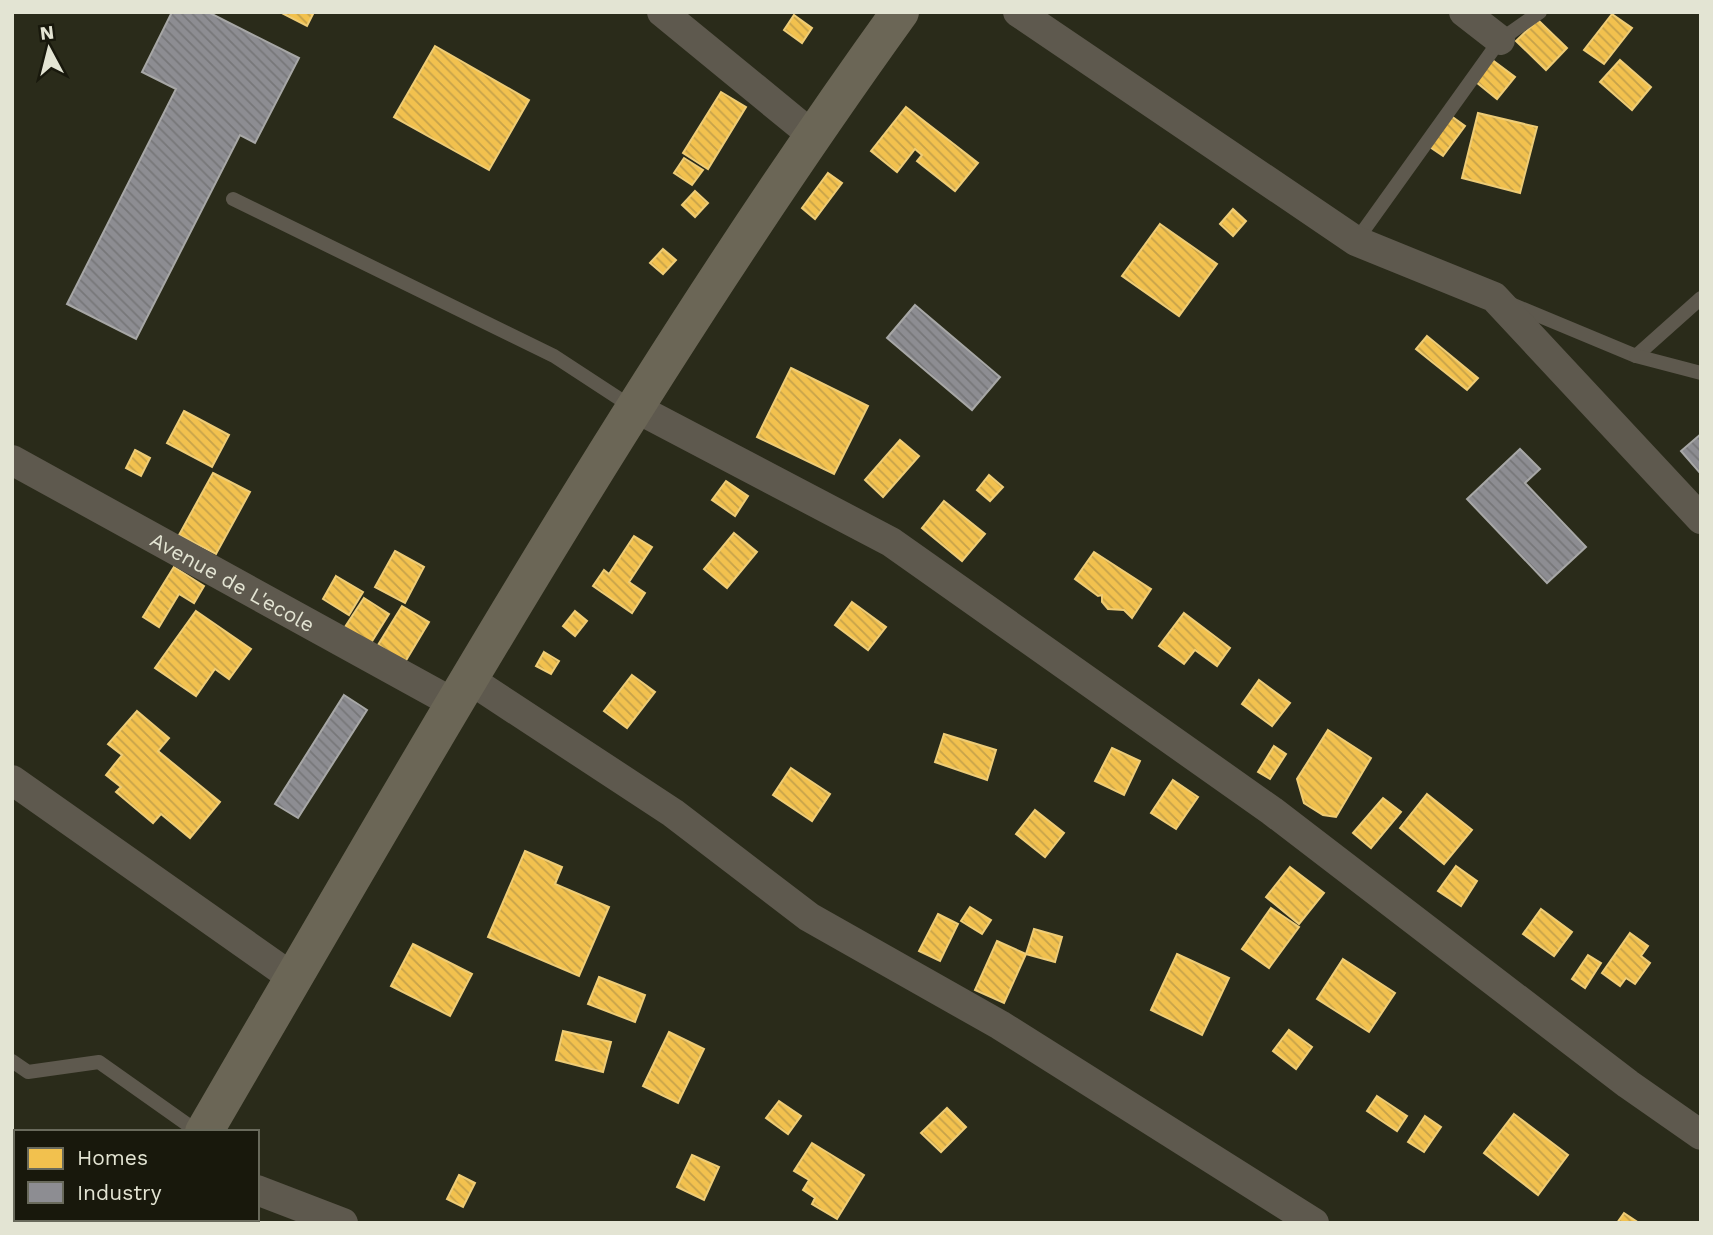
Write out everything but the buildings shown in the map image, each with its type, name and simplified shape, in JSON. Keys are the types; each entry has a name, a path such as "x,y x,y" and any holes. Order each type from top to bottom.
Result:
{"highway":[{"path":"205,1130 462,691 634,407 812,135 900,12"}],"street":[{"path":"662,12 812,135"},
{"path":"1018,12 1356,241 1494,297 1701,519"},
{"path":"1464,12 1500,40"},
{"path":"634,407 891,542 1272,811 1628,1084 1701,1135"},
{"name":"Avenue de L'ecole","path":"12,460 462,691 673,813 809,917 1000,1025 1314,1223"},
{"path":"12,780 293,978"},
{"path":"259,1191 343,1223"}],"lane":[{"path":"1356,241 1500,40 1540,12"},
{"path":"233,200 554,356 634,407"},
{"path":"1494,297 1636,356 1701,373"},
{"path":"1636,356 1701,298"},
{"path":"12,1061 28,1072 99,1062 195,1130"}]}
